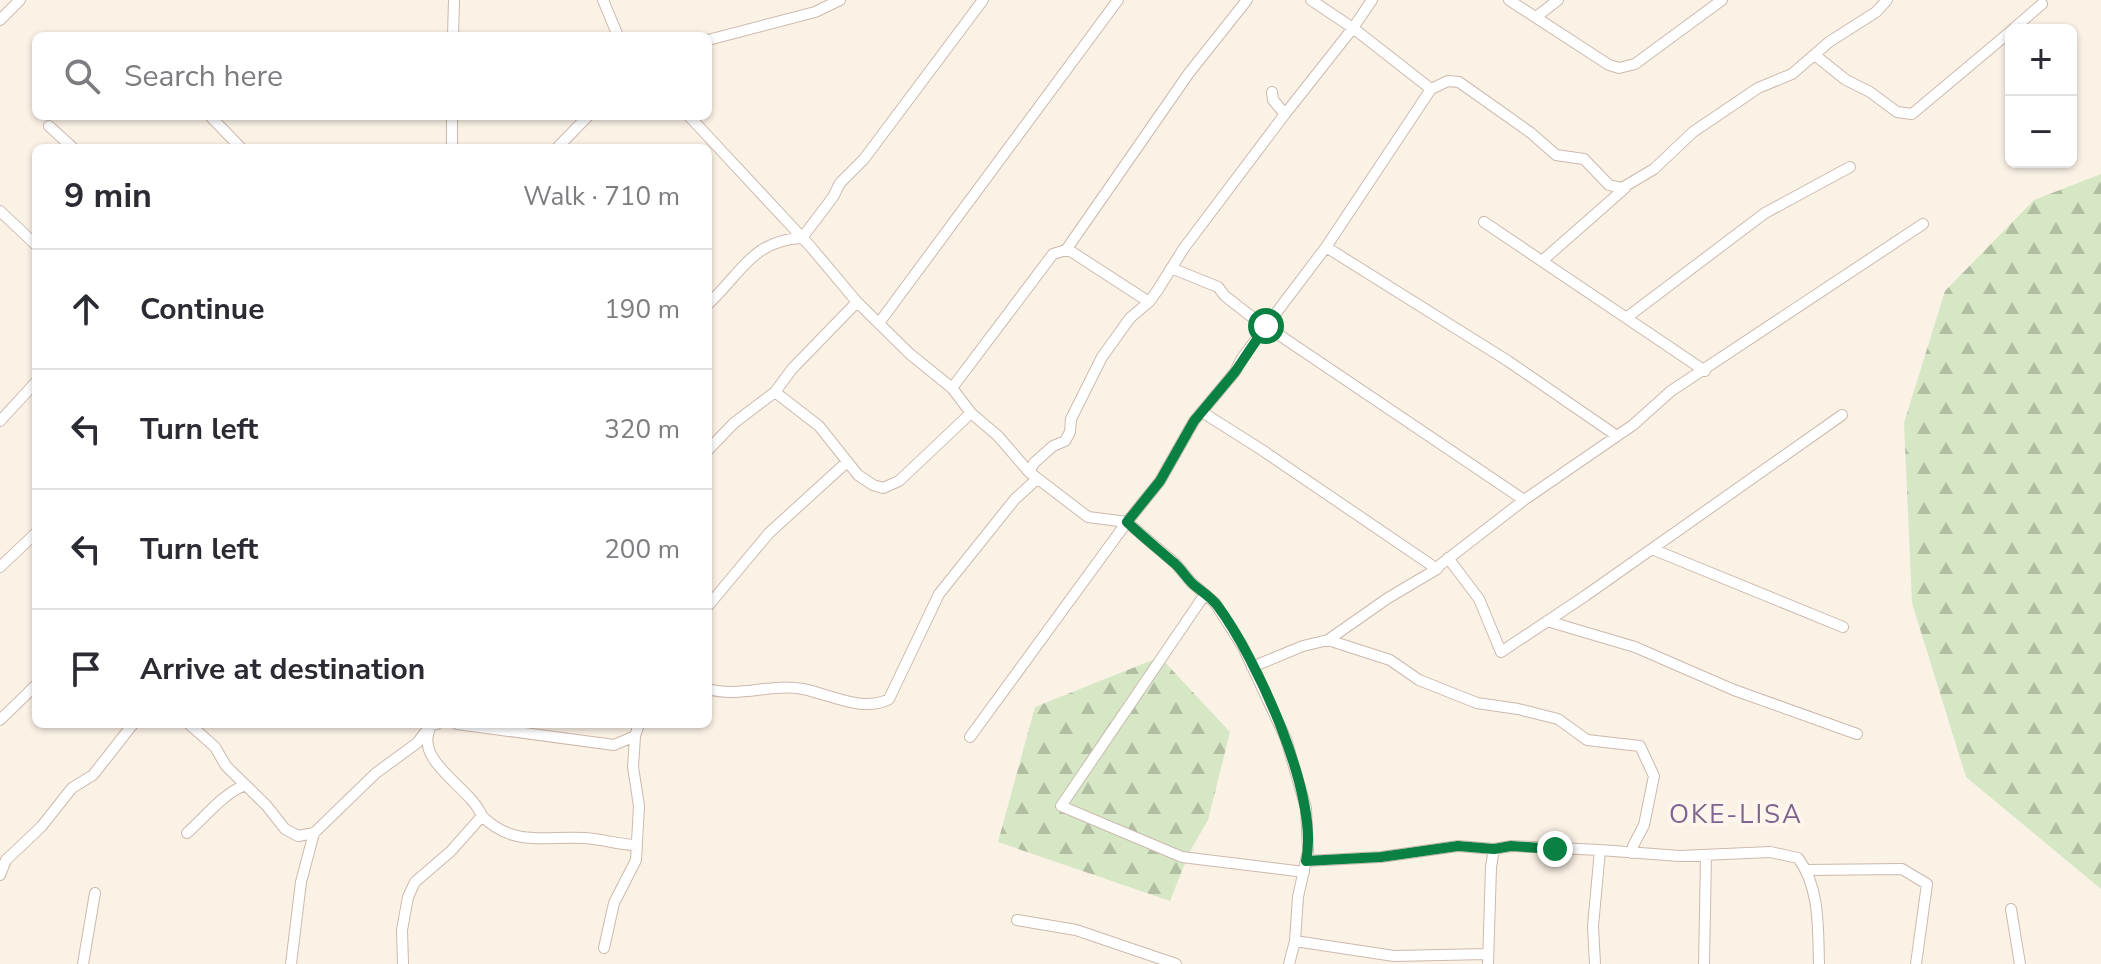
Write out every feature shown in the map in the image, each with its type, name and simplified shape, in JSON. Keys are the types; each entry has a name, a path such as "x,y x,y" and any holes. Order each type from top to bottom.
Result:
{"street":[{"path":"0,20 20,0"},
{"path":"453,32 454,0"},
{"path":"603,0 616,32"},
{"path":"712,39 815,12 840,0"},
{"path":"712,299 746,260 773,243 802,238 840,183 864,159 983,0"},
{"path":"879,323 1118,0"},
{"path":"952,388 1053,254 1066,250 1189,73 1247,0"},
{"path":"1311,0 1353,28 1431,89"},
{"path":"712,690 723,693 797,688 859,702 880,704 889,699 939,594 1053,446 1065,441 1070,432 1071,419 1102,357 1130,318 1149,302 1171,268 1372,0"},
{"path":"1509,0 1609,65 1619,68 1635,64 1722,0"},
{"path":"1536,17 1558,0"},
{"path":"1542,261 1627,186 1654,169 1693,132 1758,88 1792,74 1829,42 1876,12 1887,0"},
{"path":"2018,24 2042,4"},
{"path":"1816,56 1846,80 1870,92 1897,112 1912,114 2005,35"},
{"path":"970,737 1160,481 1202,412 1326,247 1431,89 1448,81 1459,82 1531,133 1556,155 1584,159 1609,185 1615,188 1627,186"},
{"path":"1272,92 1273,100 1285,114"},
{"path":"214,120 237,144"},
{"path":"452,120 452,144"},
{"path":"561,144 584,120"},
{"path":"692,120 708,144"},
{"path":"49,126 69,144"},
{"path":"712,149 802,238 857,302 910,354 952,388 971,413 998,436 1033,475 1088,517 1127,522 1215,603 1236,636 1286,739 1306,808 1308,851 1289,964"},
{"path":"1626,318 1765,213 1850,167"},
{"path":"0,211 32,241"},
{"path":"1484,222 1705,371"},
{"path":"1252,667 1303,646 1328,640 1388,598 1437,569 1524,500 1617,436 1671,391 1923,224"},
{"path":"1326,247 1508,361 1617,436"},
{"path":"1066,250 1149,302"},
{"path":"1171,268 1218,287 1225,296 1266,326 1524,500"},
{"path":"712,446 734,423 775,392 792,369 857,302"},
{"path":"0,421 32,386"},
{"path":"775,392 819,426 858,475 883,488 892,486 971,413"},
{"path":"1202,412 1437,569"},
{"path":"1448,558 1479,599 1501,652 1842,415"},
{"path":"712,600 769,533 847,462"},
{"path":"0,567 32,537"},
{"path":"1652,549 1843,627"},
{"path":"1205,594 1061,806 1182,857 1305,866 1458,846 1706,855 1770,852 1798,858 1807,870 1817,917 1819,964"},
{"path":"1547,621 1635,647 1734,690 1857,734"},
{"path":"1328,640 1390,660 1419,680 1450,694 1477,703 1558,719 1587,740 1640,746 1654,776 1644,825 1632,853"},
{"path":"0,720 32,689"},
{"path":"0,875 6,860 41,827 72,788 93,775 130,728"},
{"path":"194,728 215,747 243,786 266,805 285,829 298,836 314,833"},
{"path":"291,964 301,882 314,833 376,773 417,743 431,728"},
{"path":"432,728 425,740 439,768 458,783 493,827 536,841 594,839 616,845 637,845"},
{"path":"487,728 614,745 635,736"},
{"path":"604,948 614,903 636,860 639,806 633,767 638,728"},
{"path":"187,833 229,792 243,786"},
{"path":"403,964 402,930 408,897 415,882 451,851 482,816"},
{"path":"1295,941 1394,956 1488,959 1494,849"},
{"path":"1595,964 1593,926 1600,850"},
{"path":"1704,964 1706,855"},
{"path":"1807,870 1902,869 1927,884 1916,964"},
{"path":"83,964 95,893"},
{"path":"2011,909 2020,964"},
{"path":"1017,920 1076,930 1176,964"}],"green space":[{"path":"2101,174 2101,889 1966,777 1912,603 1904,423 1945,291 2034,200"},
{"path":"1160,657 1230,732 1208,820 1189,853 1170,901 998,842 1035,707"}],"district":[{"name":"OKE-LISA","path":"1736,814"}],"route":[{"path":"1266,326 1235,372 1194,421 1160,481 1127,522 1215,603 1243,647 1286,739 1298,778 1306,808 1306,861 1381,857 1458,846 1555,849"}]}
